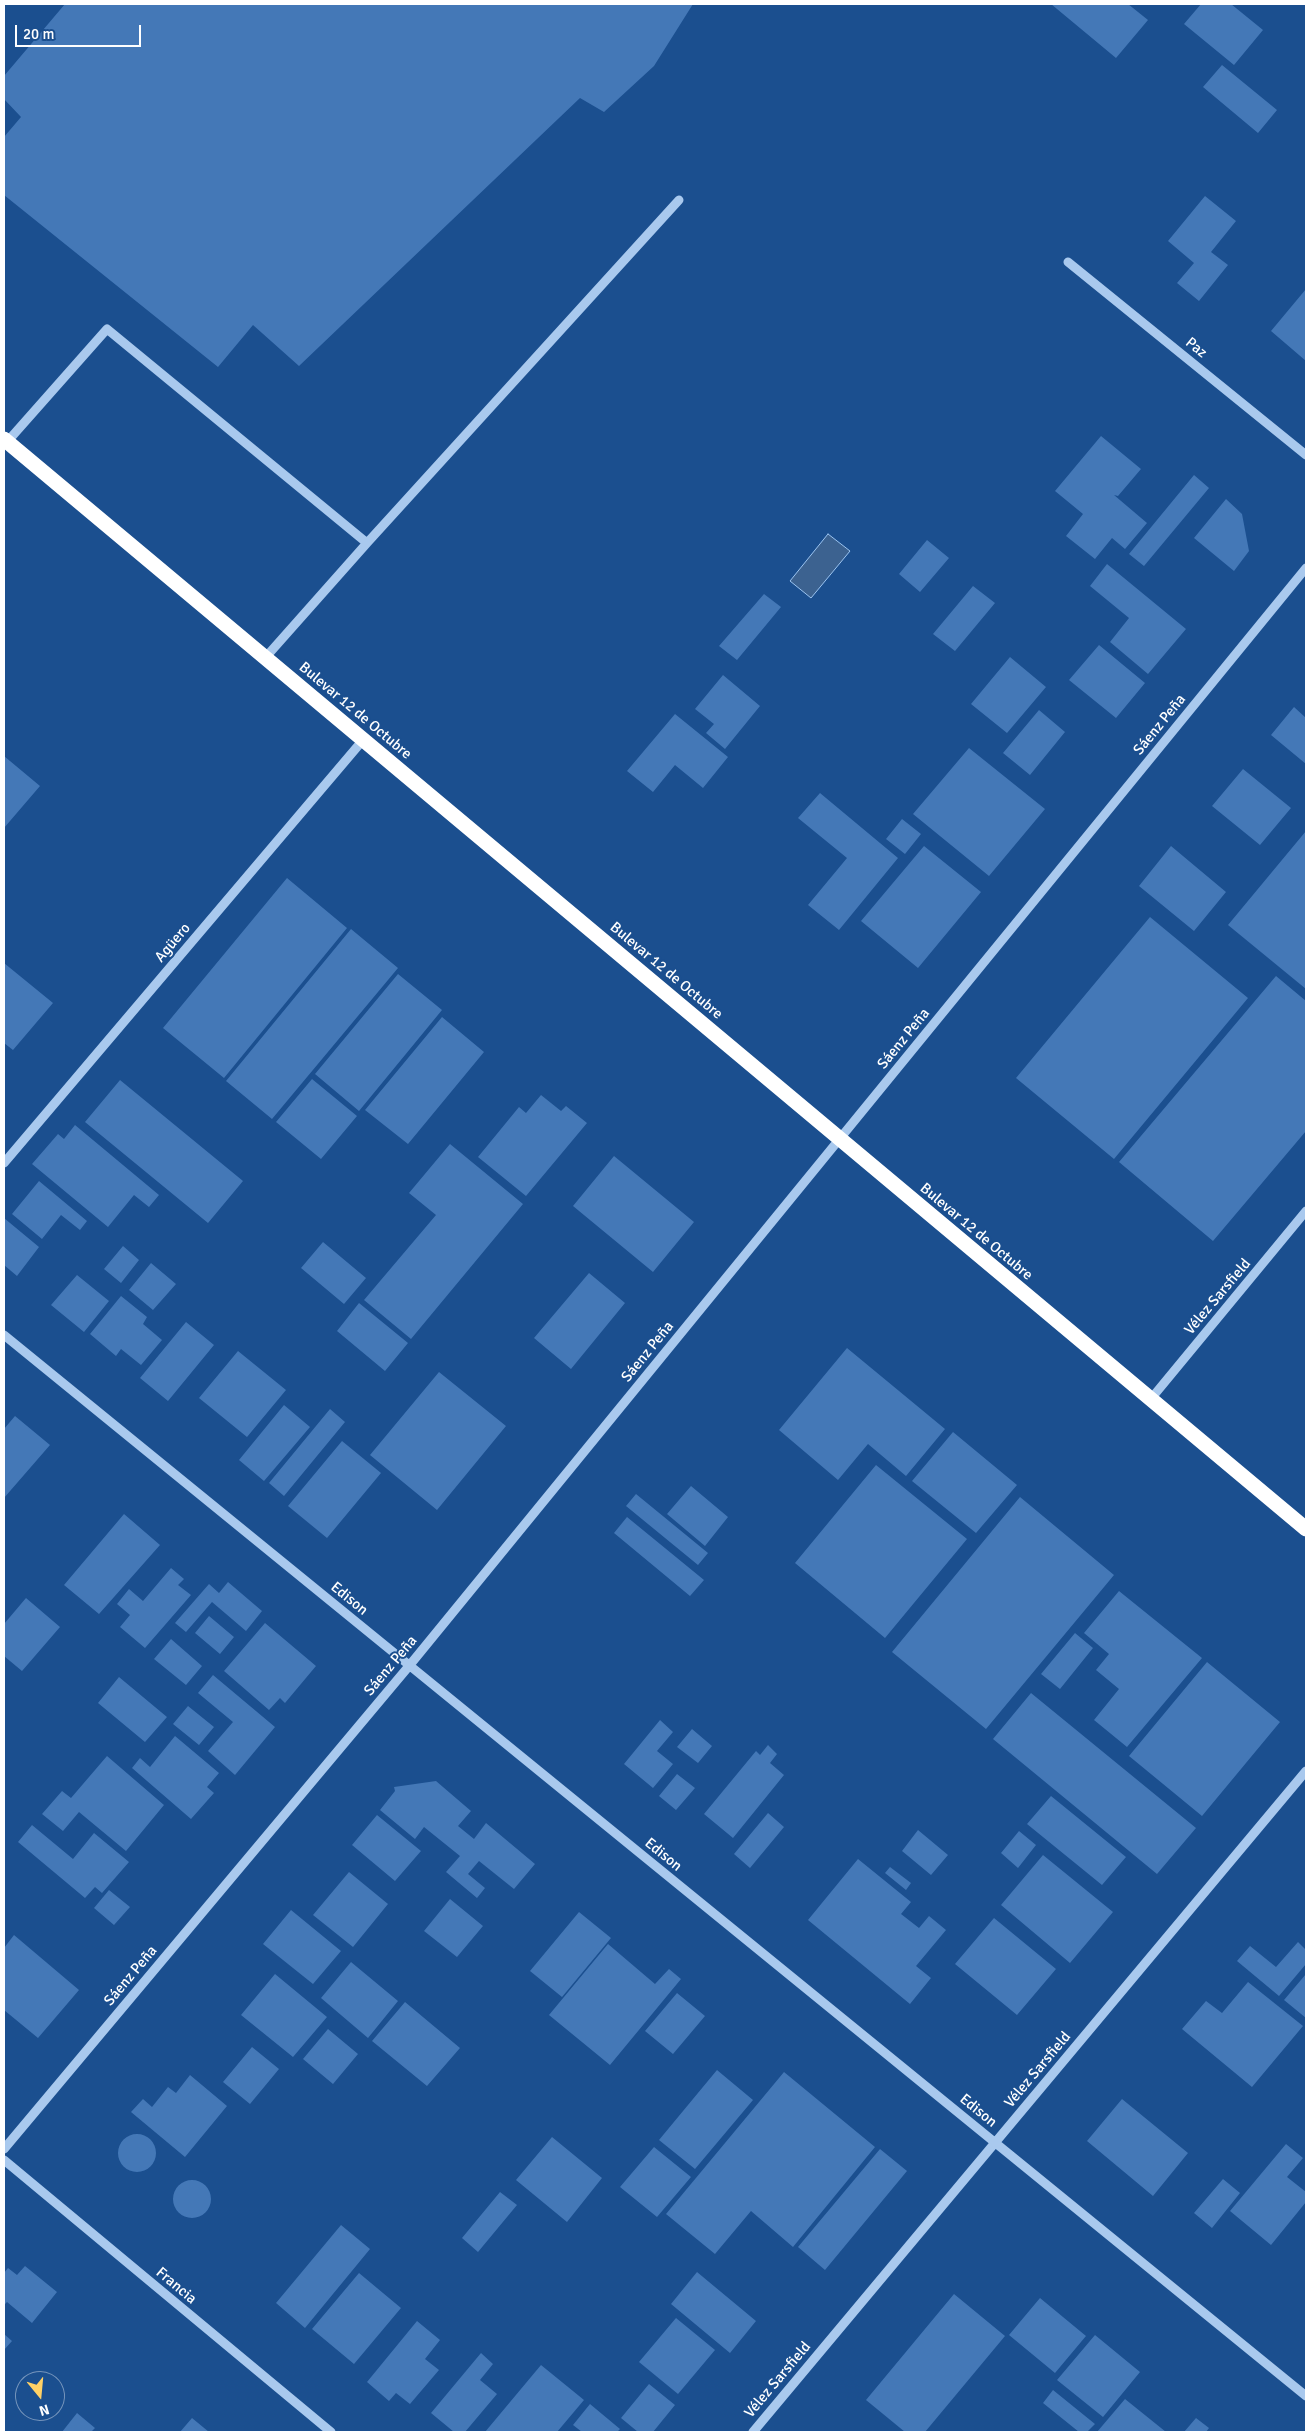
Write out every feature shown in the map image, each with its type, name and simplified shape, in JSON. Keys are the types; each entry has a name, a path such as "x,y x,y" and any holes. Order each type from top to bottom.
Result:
{"highway":[{"name":"Bulevar 12 de Octubre","path":"5,440 1306,1529"}],"street":[{"path":"266,658 367,543 679,200"},
{"name":"Paz","path":"1068,262 1306,455"},
{"path":"5,440 107,329 367,543"},
{"name":"Sáenz Peña","path":"4,2149 410,1666 1306,568"},
{"name":"Agüero","path":"4,1164 363,740"},
{"name":"Vélez Sarsfield","path":"1150,1400 1306,1211"},
{"name":"Edison","path":"4,1335 1306,2396"},
{"name":"Vélez Sarsfield","path":"752,2432 1306,1771"},
{"name":"Francia","path":"4,2160 331,2432"}],"water":[{"path":"828,534 850,551 811,598 790,581"}],"building":[{"path":"65,4 693,4 654,66 604,112 580,98 299,366 253,325 218,367 4,195 4,137 21,117 4,99 4,76"},
{"path":"1051,4 1128,4 1148,20 1116,58"},
{"path":"1201,4 1231,4 1263,30 1234,65 1184,24"},
{"path":"1222,65 1277,110 1258,133 1203,87"},
{"path":"1205,196 1236,221 1211,252 1228,265 1199,301 1177,283 1194,263 1168,241"},
{"path":"1306,289 1306,361 1271,331"},
{"path":"1101,436 1141,469 1118,496 1114,495 1147,523 1125,549 1112,538 1095,559 1066,536 1083,514 1055,491"},
{"path":"1194,475 1209,488 1144,566 1129,554"},
{"path":"1226,499 1242,514 1249,551 1234,571 1194,538"},
{"path":"927,540 949,558 920,592 899,574"},
{"path":"1107,564 1186,629 1148,674 1110,642 1129,618 1090,586"},
{"path":"973,586 995,603 955,651 933,634"},
{"path":"764,594 781,607 737,660 719,646"},
{"path":"1099,645 1145,683 1116,718 1069,680"},
{"path":"1010,657 1046,687 1007,733 971,704"},
{"path":"723,675 760,706 725,749 706,733 714,724 695,709"},
{"path":"1294,707 1306,718 1306,764 1271,735"},
{"path":"1039,710 1065,732 1030,775 1003,753"},
{"path":"675,714 728,757 703,788 675,765 653,792 627,771"},
{"path":"969,748 1045,809 989,876 913,814"},
{"path":"4,756 40,786 4,828"},
{"path":"1243,769 1291,808 1260,845 1212,806"},
{"path":"820,793 898,858 839,930 808,905 847,858 798,818"},
{"path":"902,819 921,834 905,854 886,839"},
{"path":"1306,831 1306,989 1228,925"},
{"path":"924,846 981,892 918,968 861,921"},
{"path":"1171,846 1226,892 1194,931 1139,886"},
{"path":"287,878 347,928 224,1078 163,1028"},
{"path":"1150,917 1248,998 1114,1159 1016,1078"},
{"path":"351,929 398,968 272,1119 226,1081"},
{"path":"4,963 53,1003 13,1050 4,1043"},
{"path":"398,974 442,1010 359,1111 315,1074"},
{"path":"1276,976 1306,1001 1306,1131 1213,1241 1119,1162"},
{"path":"442,1017 484,1052 408,1144 365,1110"},
{"path":"312,1079 357,1116 321,1159 276,1122"},
{"path":"120,1080 243,1181 208,1223 85,1122"},
{"path":"541,1095 561,1111 566,1106 587,1123 526,1196 478,1157 519,1107 526,1113"},
{"path":"75,1125 159,1195 149,1207 134,1195 108,1227 32,1164 58,1134 64,1139"},
{"path":"450,1144 523,1204 411,1339 364,1300 436,1215 409,1193"},
{"path":"614,1156 694,1222 653,1272 573,1206"},
{"path":"39,1181 87,1221 80,1230 61,1215 42,1239 12,1214"},
{"path":"4,1218 39,1247 17,1276 4,1265"},
{"path":"323,1242 366,1278 344,1304 301,1268"},
{"path":"123,1246 139,1260 121,1283 104,1269"},
{"path":"151,1263 176,1284 153,1310 129,1290"},
{"path":"589,1273 625,1303 571,1369 534,1338"},
{"path":"77,1275 109,1301 84,1332 51,1305"},
{"path":"121,1296 147,1317 143,1324 162,1340 141,1365 121,1349 116,1356 90,1334"},
{"path":"359,1303 408,1343 385,1371 337,1331"},
{"path":"186,1322 214,1345 168,1401 140,1378"},
{"path":"847,1348 945,1429 906,1476 868,1444 838,1480 779,1430"},
{"path":"238,1351 286,1390 247,1437 199,1398"},
{"path":"439,1372 506,1426 437,1510 370,1455"},
{"path":"284,1405 310,1427 264,1481 239,1460"},
{"path":"330,1409 345,1422 284,1496 269,1483"},
{"path":"15,1416 50,1445 4,1498 4,1429"},
{"path":"953,1432 1017,1485 976,1533 912,1481"},
{"path":"342,1441 381,1473 327,1538 288,1506"},
{"path":"876,1465 967,1539 885,1638 795,1563"},
{"path":"691,1486 728,1517 705,1546 667,1514"},
{"path":"636,1494 708,1553 698,1565 626,1506"},
{"path":"1020,1497 1114,1575 986,1729 892,1652"},
{"path":"124,1514 160,1545 99,1614 64,1585"},
{"path":"627,1517 704,1580 690,1596 614,1533"},
{"path":"171,1568 184,1579 178,1585 191,1595 145,1648 120,1627 130,1615 117,1604 129,1589 143,1601"},
{"path":"228,1582 262,1611 246,1631 212,1602 186,1632 175,1623 209,1584 219,1593"},
{"path":"1119,1591 1202,1658 1127,1747 1094,1720 1119,1689 1096,1670 1109,1654 1084,1633"},
{"path":"26,1598 60,1627 22,1671 4,1656 4,1624"},
{"path":"209,1616 234,1637 220,1654 195,1633"},
{"path":"265,1623 316,1666 285,1703 280,1698 269,1710 224,1671"},
{"path":"1075,1633 1093,1648 1060,1689 1041,1674"},
{"path":"171,1639 202,1666 186,1685 154,1659"},
{"path":"1207,1662 1280,1722 1202,1816 1129,1756"},
{"path":"213,1675 275,1727 235,1775 208,1751 233,1722 198,1693"},
{"path":"119,1677 167,1717 145,1742 98,1703"},
{"path":"1031,1693 1196,1828 1157,1874 993,1739"},
{"path":"188,1706 214,1727 199,1745 173,1724"},
{"path":"660,1720 673,1732 657,1751 673,1764 653,1788 624,1764"},
{"path":"692,1729 712,1746 698,1763 677,1747"},
{"path":"175,1736 219,1773 207,1787 214,1793 191,1819 132,1768 140,1758 150,1767"},
{"path":"768,1745 777,1754 770,1763 784,1775 733,1838 704,1814 756,1751 760,1755"},
{"path":"107,1756 164,1805 126,1851 79,1812 63,1831 42,1814 62,1791 71,1798"},
{"path":"677,1774 695,1788 676,1810 659,1796"},
{"path":"436,1781 471,1811 458,1826 474,1839 486,1823 535,1864 514,1889 479,1861 468,1874 485,1888 477,1898 446,1872 460,1856 424,1827 415,1839 380,1810 395,1791 394,1787"},
{"path":"1051,1796 1126,1857 1102,1885 1027,1824"},
{"path":"768,1813 784,1827 750,1868 734,1854"},
{"path":"377,1815 421,1851 395,1881 352,1845"},
{"path":"32,1825 73,1859 94,1833 129,1862 102,1893 95,1887 85,1898 18,1842"},
{"path":"918,1830 948,1855 931,1875 902,1851"},
{"path":"1019,1831 1036,1845 1018,1868 1001,1853"},
{"path":"1043,1855 1113,1912 1070,1963 1001,1905"},
{"path":"858,1859 911,1902 901,1914 919,1928 929,1916 946,1930 916,1966 931,1978 910,2004 808,1920"},
{"path":"890,1867 911,1883 906,1890 885,1873"},
{"path":"349,1872 388,1904 353,1947 313,1915"},
{"path":"109,1890 130,1907 114,1925 94,1908"},
{"path":"450,1899 483,1926 457,1957 424,1931"},
{"path":"291,1910 341,1951 313,1984 263,1944"},
{"path":"579,1912 611,1938 562,1997 530,1971"},
{"path":"994,1918 1056,1969 1017,2015 955,1964"},
{"path":"14,1935 79,1990 38,2038 4,2010 4,1948"},
{"path":"1298,1942 1306,1950 1306,1964 1279,1996 1237,1961 1250,1946 1276,1967"},
{"path":"608,1944 655,1984 669,1969 681,1979 610,2065 549,2015"},
{"path":"351,1962 398,2001 368,2038 321,1998"},
{"path":"275,1974 327,2017 293,2057 241,2015"},
{"path":"1306,1974 1306,2018 1284,2000"},
{"path":"1248,1982 1303,2026 1252,2087 1182,2029 1206,2001 1222,2013"},
{"path":"677,1993 705,2016 673,2054 645,2031"},
{"path":"405,2002 460,2048 427,2086 372,2041"},
{"path":"328,2029 358,2054 333,2084 303,2059"},
{"path":"252,2047 279,2069 250,2104 223,2082"},
{"path":"717,2070 753,2100 695,2169 659,2140"},
{"path":"784,2072 875,2147 793,2247 751,2211 715,2254 666,2214"},
{"path":"190,2075 227,2106 185,2157 131,2112 143,2099 152,2107 168,2087 176,2093"},
{"path":"1122,2099 1188,2153 1153,2196 1087,2141"},
{"path":"137,2134 150,2140 156,2153 150,2166 137,2172 124,2166 118,2153 124,2140"},
{"path":"552,2137 602,2178 567,2222 516,2180"},
{"path":"1286,2144 1303,2158 1287,2177 1306,2192 1306,2202 1271,2245 1230,2211"},
{"path":"654,2147 691,2177 657,2217 620,2187"},
{"path":"880,2149 907,2171 825,2270 798,2247"},
{"path":"1223,2179 1240,2193 1212,2228 1194,2213"},
{"path":"192,2180 205,2186 211,2199 205,2212 192,2218 179,2212 173,2199 179,2186"},
{"path":"500,2192 517,2205 478,2252 462,2238"},
{"path":"341,2225 370,2249 305,2328 276,2303"},
{"path":"25,2266 57,2292 32,2323 7,2302 4,2305 4,2273 8,2268 17,2275"},
{"path":"697,2272 756,2321 730,2353 671,2304"},
{"path":"359,2273 401,2308 354,2364 312,2329"},
{"path":"954,2294 1005,2336 925,2432 905,2432 866,2400"},
{"path":"1040,2298 1086,2336 1055,2373 1009,2335"},
{"path":"676,2318 715,2350 678,2394 639,2362"},
{"path":"417,2321 440,2340 425,2359 439,2370 410,2404 396,2393 389,2401 367,2382"},
{"path":"4,2334 12,2341 4,2350"},
{"path":"1095,2335 1140,2372 1103,2417 1057,2380"},
{"path":"481,2353 493,2364 480,2380 497,2394 465,2432 454,2432 431,2413"},
{"path":"541,2365 584,2400 557,2432 485,2432"},
{"path":"649,2384 675,2405 653,2432 638,2432 621,2418"},
{"path":"1053,2390 1095,2424 1087,2432 1079,2432 1043,2403"},
{"path":"1125,2399 1166,2432 1097,2432"},
{"path":"590,2404 620,2429 617,2432 582,2432 573,2425"},
{"path":"77,2413 95,2428 91,2432 62,2432"},
{"path":"192,2418 209,2432 180,2432"},
{"path":"1196,2418 1209,2428 1206,2432 1184,2432"}]}
